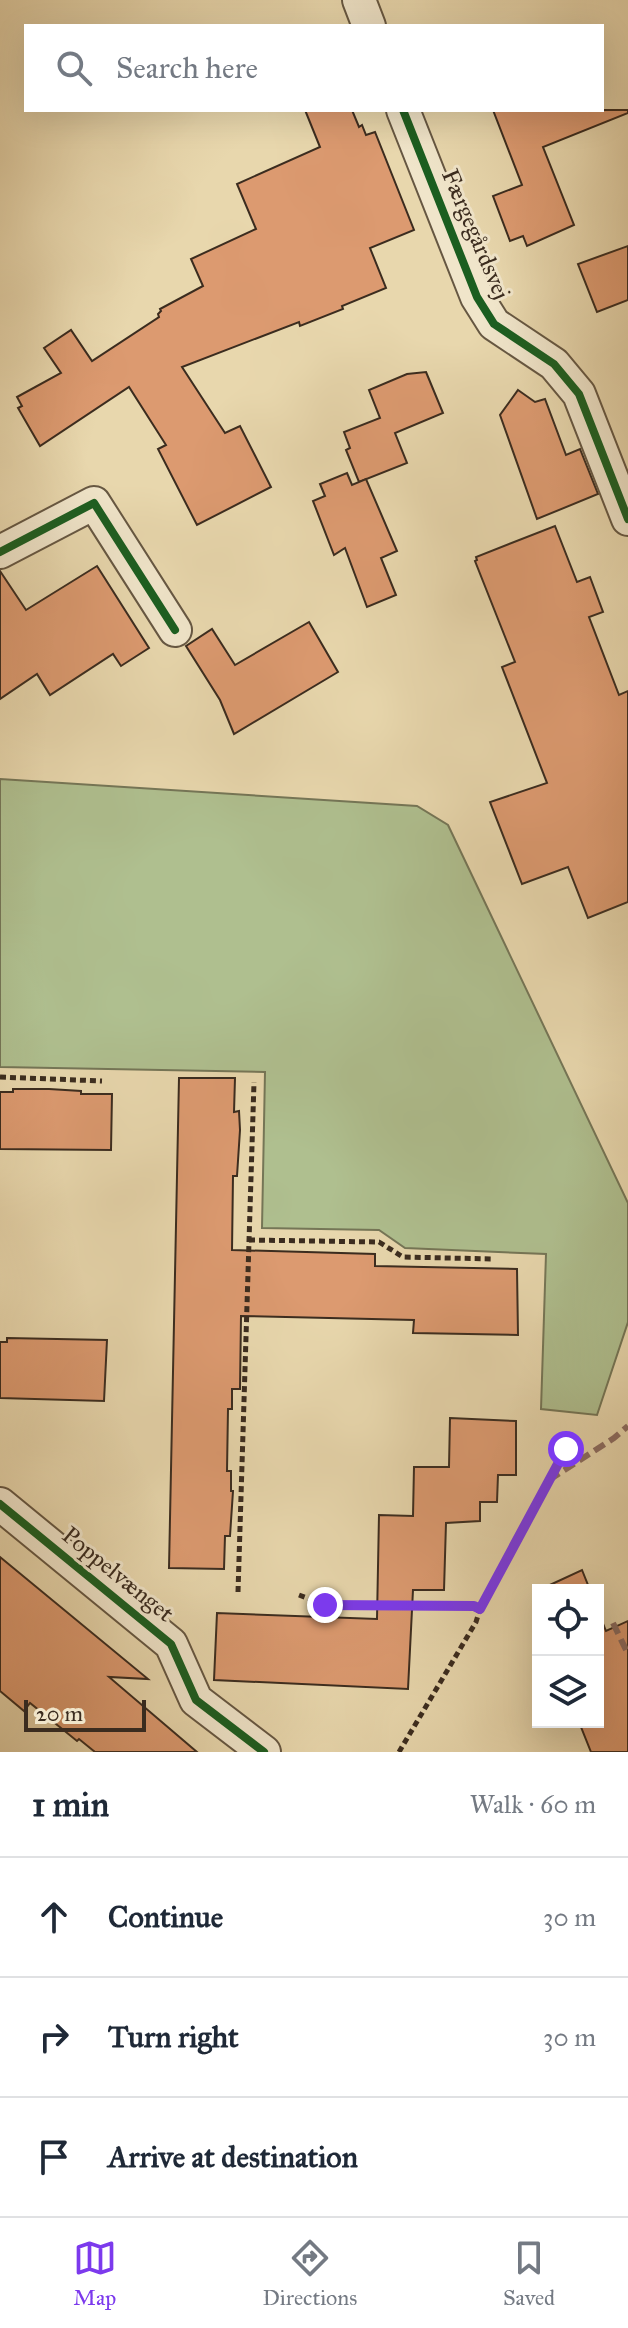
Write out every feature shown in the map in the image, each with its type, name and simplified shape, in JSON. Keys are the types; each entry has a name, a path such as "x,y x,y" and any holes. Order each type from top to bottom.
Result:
{"street":[{"path":"359,0 368,24"},
{"name":"Færgegårdsvej","path":"404,112 477,297 494,324 554,364 579,394 628,519"},
{"path":"0,552 94,503 175,630"},
{"name":"Poppelvænget","path":"0,1504 171,1644 196,1700 264,1752"}],"path":[{"path":"0,1077 102,1081"},
{"path":"238,1592 254,1082"},
{"path":"249,1240 379,1242 403,1257 493,1259"},
{"path":"399,1752 476,1622 480,1609 566,1449"},
{"path":"299,1595 325,1605 474,1606 480,1609"}],"green space":[{"path":"0,779 417,806 448,825 628,1203 628,1322 597,1415 541,1409 546,1254 405,1248 379,1230 262,1228 265,1072 0,1067"}],"building":[{"path":"628,110 628,113 543,147 574,225 527,246 523,236 510,241 493,196 522,185 494,112"},
{"path":"306,112 353,112 366,135 375,132 414,230 370,248 386,288 300,326 299,322 182,367 225,433 240,426 271,487 197,525 158,449 166,445 129,387 40,446 18,408 22,406 17,397 61,373 44,348 71,330 92,361 159,317 160,309 203,286 191,259 256,229 237,184 320,147"},
{"path":"628,246 628,300 597,312 578,264"},
{"path":"426,372 443,413 395,433 407,463 359,482 346,450 350,448 344,432 380,418 369,390 407,374"},
{"path":"518,390 535,402 545,399 566,455 580,449 598,494 537,519 500,415"},
{"path":"347,473 352,485 366,479 397,551 381,558 396,595 367,607 345,548 334,555 313,501 325,496 320,484"},
{"path":"555,526 577,582 590,577 603,612 589,617 619,695 628,691 628,902 588,918 568,867 522,884 490,802 547,783 502,667 515,662 475,561 476,557"},
{"path":"97,566 149,648 121,666 113,654 50,695 37,674 0,699 0,571 26,610"},
{"path":"309,622 338,672 234,734 220,700 186,646 212,629 235,665"},
{"path":"179,1078 235,1078 234,1112 239,1111 240,1130 237,1176 233,1176 232,1250 375,1254 375,1266 517,1269 518,1335 413,1333 414,1320 241,1316 240,1389 232,1389 232,1409 228,1409 227,1471 231,1471 233,1491 230,1536 225,1536 224,1569 169,1568"},
{"path":"13,1089 112,1094 111,1150 0,1149 0,1092 13,1092"},
{"path":"7,1338 107,1340 104,1401 0,1398 0,1342 7,1342"},
{"path":"450,1418 516,1421 516,1475 498,1475 497,1502 480,1502 480,1521 446,1523 444,1590 413,1590 408,1689 214,1680 217,1613 377,1619 379,1515 413,1516 414,1467 449,1467"},
{"path":"0,1557 148,1679 109,1677 197,1752 95,1752 30,1703 24,1711 0,1691"},
{"path":"582,1570 588,1584 552,1584"},
{"path":"628,1621 628,1752 591,1752 581,1728 604,1728 604,1626 606,1631"}],"marked path":[{"path":"549,1480 628,1426"},
{"path":"613,1623 628,1654"}],"cycle path":[{"path":"404,112 477,297 494,324 554,364 579,394 628,519"},
{"path":"0,552 94,503 175,630"},
{"path":"0,1504 171,1644 196,1700 264,1752"}],"route":[{"path":"325,1605 474,1606 480,1609 566,1449"}]}
